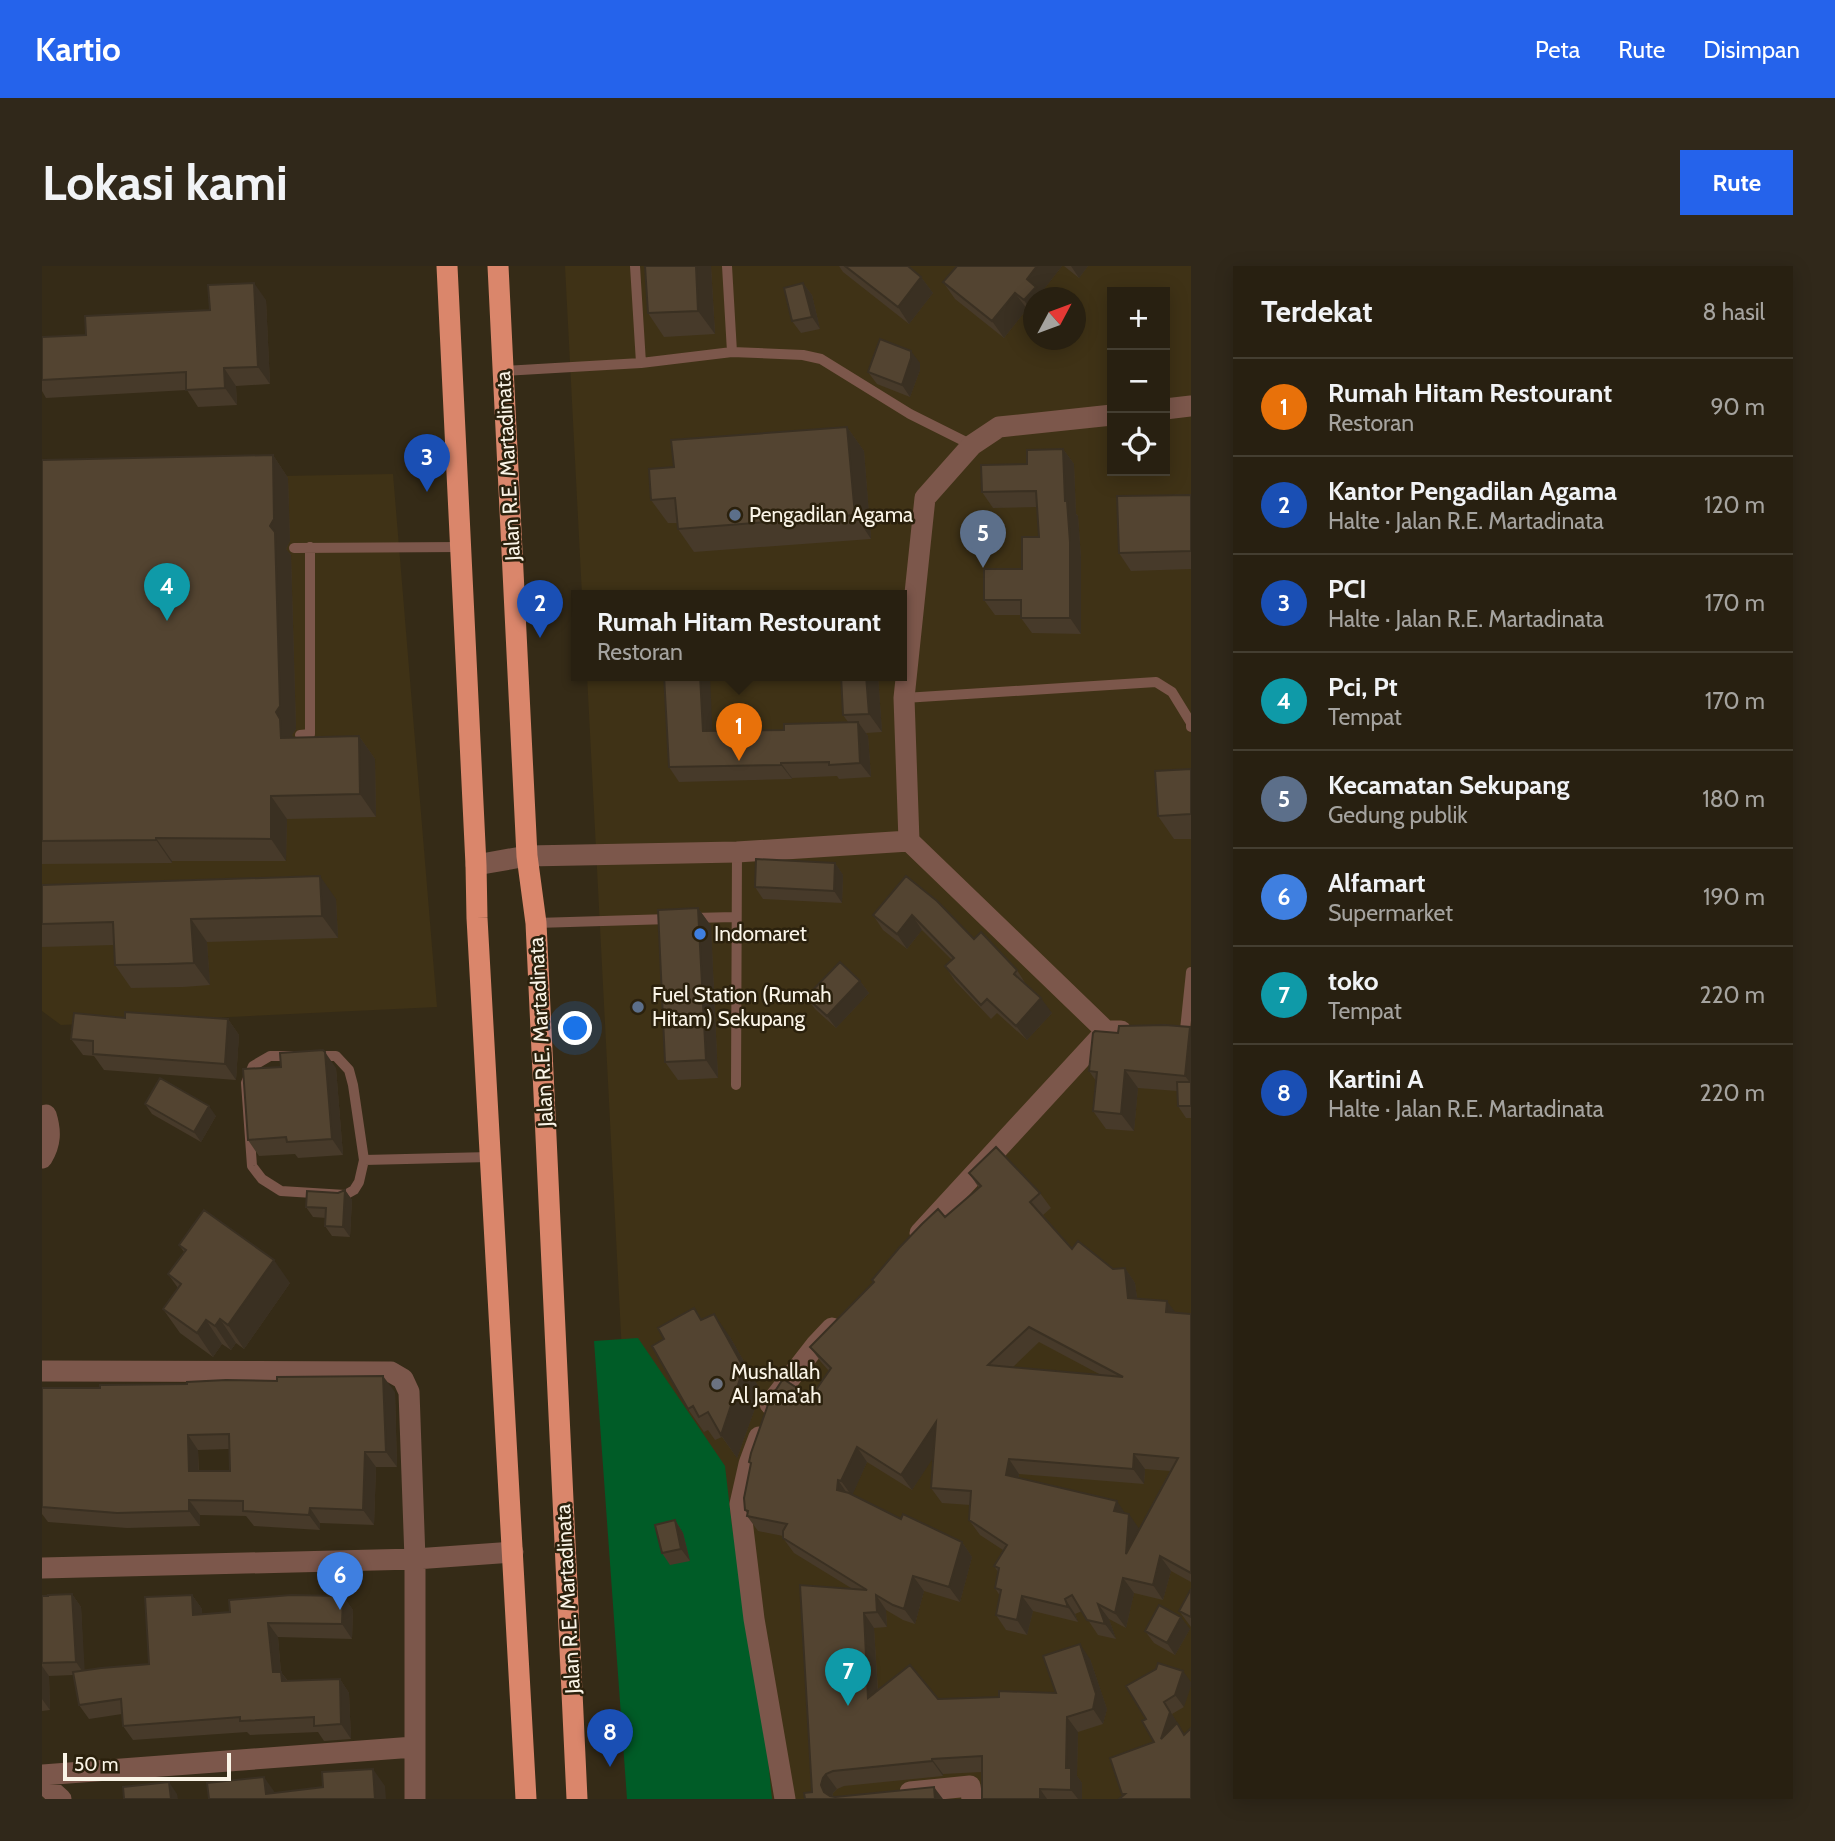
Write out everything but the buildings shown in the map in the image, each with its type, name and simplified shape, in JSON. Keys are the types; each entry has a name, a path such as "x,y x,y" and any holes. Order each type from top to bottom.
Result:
{"highway":[{"path":"447,266 477,918 526,1799"},
{"name":"Jalan R.E. Martadinata","path":"498,266 527,856 536,923 577,1799"}],"street":[{"path":"1170,408 1191,406"},
{"path":"907,669 925,498 972,445 999,428 1107,416"},
{"path":"906,681 904,698 909,841 1106,1031 1188,1029"},
{"path":"476,864 527,856 737,852 909,841"},
{"path":"910,1244 1106,1031"},
{"path":"42,1158 48,1148 51,1129 46,1115"},
{"path":"785,1799 754,1619 740,1504 749,1464 770,1404 816,1345 844,1315"},
{"path":"42,1371 391,1372 403,1379 409,1392 415,1559 415,1799"},
{"path":"42,1567 415,1559 513,1552"},
{"path":"42,1775 414,1747"},
{"path":"42,1782 61,1799"},
{"path":"896,1793 970,1786 972,1799"}],"lane":[{"path":"635,266 641,363"},
{"path":"727,266 733,352"},
{"path":"503,371 641,363 733,352 803,355 821,359 911,414 972,445"},
{"path":"300,734 310,734 310,547"},
{"path":"294,548 461,547"},
{"path":"296,632 309,632"},
{"path":"904,698 1156,682 1172,692 1191,727"},
{"path":"736,1085 737,852"},
{"path":"536,923 735,917"},
{"path":"1188,1029 1191,972"},
{"path":"270,1056 336,1056 349,1070 364,1160 359,1182 354,1191 345,1195 281,1191 262,1179 252,1166 246,1083 253,1066 270,1056"},
{"path":"364,1160 491,1157"}],"shaded area":[{"path":"565,266 1191,266 1191,1799 645,1799 587,681 907,681 907,590 582,590"},
{"path":"393,474 437,1007 61,1025 42,1011 42,480"}],"green space":[{"path":"638,1338 725,1466 732,1526 763,1710 772,1799 627,1799 594,1341"}],"place":[{"name":"PCI","path":"427,492"},
{"name":"Pengadilan Agama","path":"735,515"},
{"name":"Kecamatan Sekupang","path":"983,568"},
{"name":"Pci, Pt","path":"167,621"},
{"name":"Kantor Pengadilan Agama","path":"540,638"},
{"name":"Rumah Hitam Restourant","path":"739,761"},
{"name":"Indomaret","path":"700,934"},
{"name":"Fuel Station (Rumah Hitam) Sekupang","path":"638,1007"},
{"name":"Mushallah Al Jama'ah","path":"717,1384"},
{"name":"Alfamart","path":"340,1610"},
{"name":"toko","path":"848,1706"},
{"name":"Kartini A","path":"610,1767"}]}
